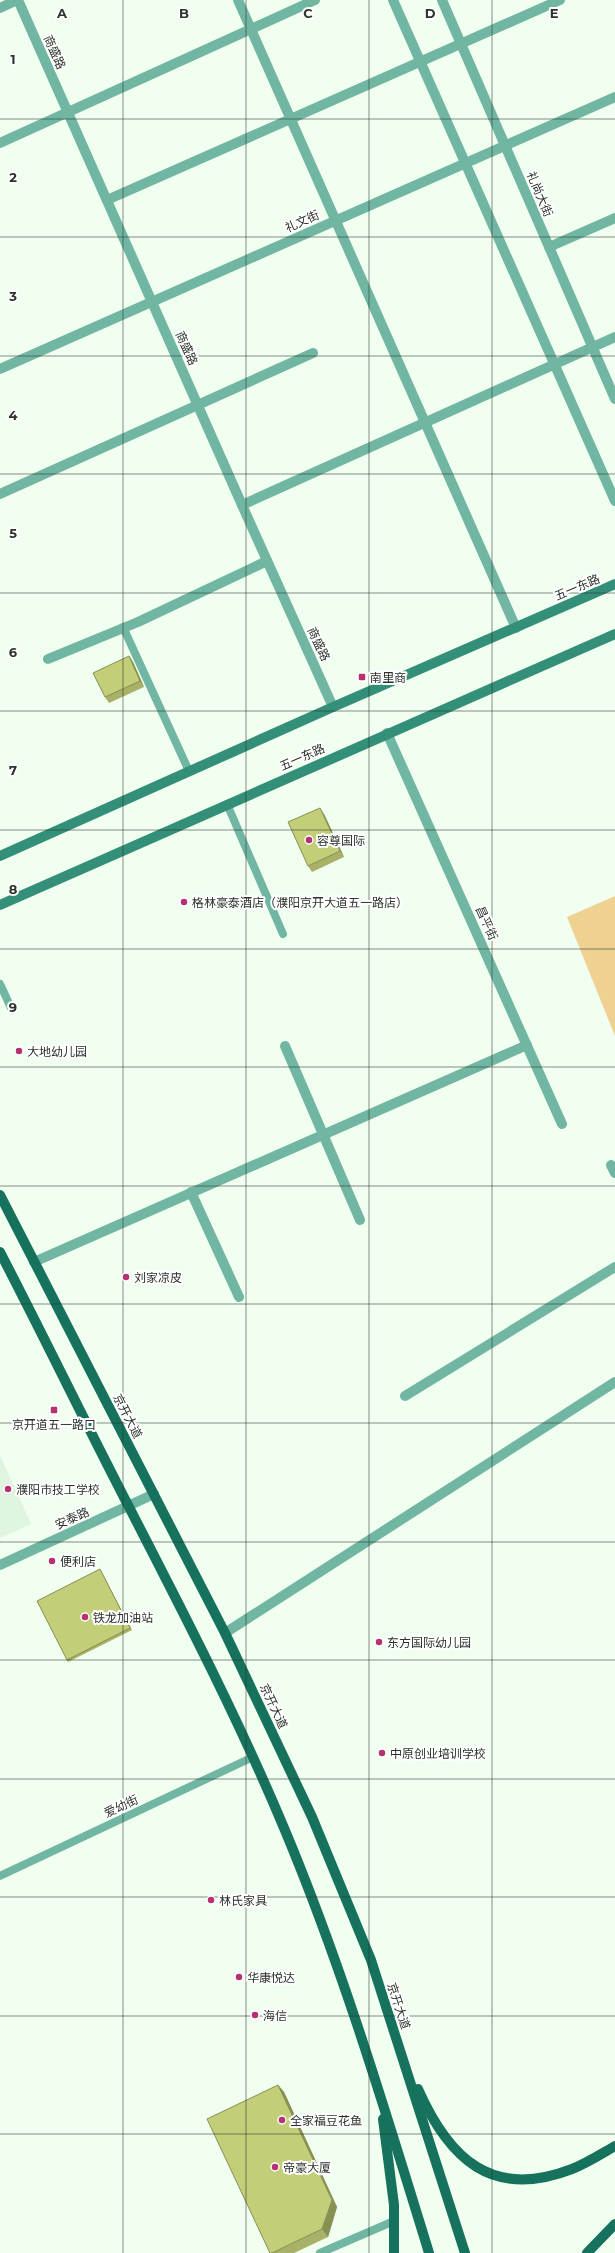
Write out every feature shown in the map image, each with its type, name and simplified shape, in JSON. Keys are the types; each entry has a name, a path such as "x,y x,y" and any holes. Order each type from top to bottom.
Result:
{"main road":[{"name":"京开大道","path":"0,1195 225,1633 312,1818 371,1960 465,2253"},
{"path":"0,1252 128,1506 174,1592 253,1757 319,1914 379,2091 429,2253"},
{"path":"395,2035 431,2119 447,2140 470,2164 489,2174 508,2179 529,2179 550,2176 572,2169 615,2146"},
{"path":"379,2091 394,2221 394,2253"},
{"path":"587,2253 615,2224"}],"street":[{"path":"0,8 17,0"},
{"name":"商盛路","path":"17,0 267,561 334,707"},
{"path":"238,0 516,628"},
{"path":"0,143 314,0"},
{"path":"394,0 615,501"},
{"name":"礼尚大街","path":"442,0 615,399"},
{"path":"106,200 291,120 560,0"},
{"name":"礼文街","path":"0,370 152,301 466,164 615,97"},
{"path":"549,247 615,218"},
{"path":"242,505 615,337"},
{"path":"0,494 313,353"},
{"path":"48,659 138,622 267,561"},
{"name":"五一东路","path":"0,856 189,771 615,584"},
{"name":"五一东路","path":"0,905 387,733 615,634"},
{"name":"昌平街","path":"387,733 562,1124"},
{"path":"34,1262 527,1045"},
{"path":"285,1046 360,1220"},
{"path":"191,1192 239,1297"},
{"path":"405,1396 615,1267"},
{"path":"225,1633 615,1382"},
{"name":"安泰路","path":"0,1565 154,1494"}],"lane":[{"path":"123,627 189,771"},
{"path":"227,804 283,934"},
{"path":"0,984 12,1010"},
{"name":"爱幼街","path":"0,1876 253,1757"},
{"path":"320,2253 394,2221"}],"shaded area":[{"path":"615,896 615,1036 567,917"},
{"name":"濮阳市技工学校","path":"0,1455 31,1524 0,1538"}],"building":[{"path":"129,656 140,681 105,697 93,673"},
{"path":"320,808 340,851 308,866 288,822"},
{"name":"铁龙加油站","path":"100,1569 130,1628 67,1660 37,1601"},
{"name":"帝豪大厦","path":"278,2085 332,2200 322,2229 270,2253 207,2119"}],"place":[{"name":"南里商","path":"362,677"},
{"name":"容尊国际","path":"309,840"},
{"name":"格林豪泰酒店（濮阳京开大道五一路店）","path":"184,902"},
{"name":"大地幼儿园","path":"19,1051"},
{"name":"刘家凉皮","path":"126,1277"},
{"name":"京开道五一路口","path":"54,1410"},
{"name":"濮阳市技工学校","path":"8,1489"},
{"name":"便利店","path":"52,1561"},
{"name":"铁龙加油站","path":"85,1617"},
{"name":"东方国际幼儿园","path":"379,1642"},
{"name":"中原创业培训学校","path":"382,1753"},
{"name":"林氏家具","path":"211,1900"},
{"name":"华康悦达","path":"239,1977"},
{"name":"海信","path":"255,2015"},
{"name":"全家福豆花鱼","path":"282,2120"},
{"name":"帝豪大厦","path":"275,2167"}]}
